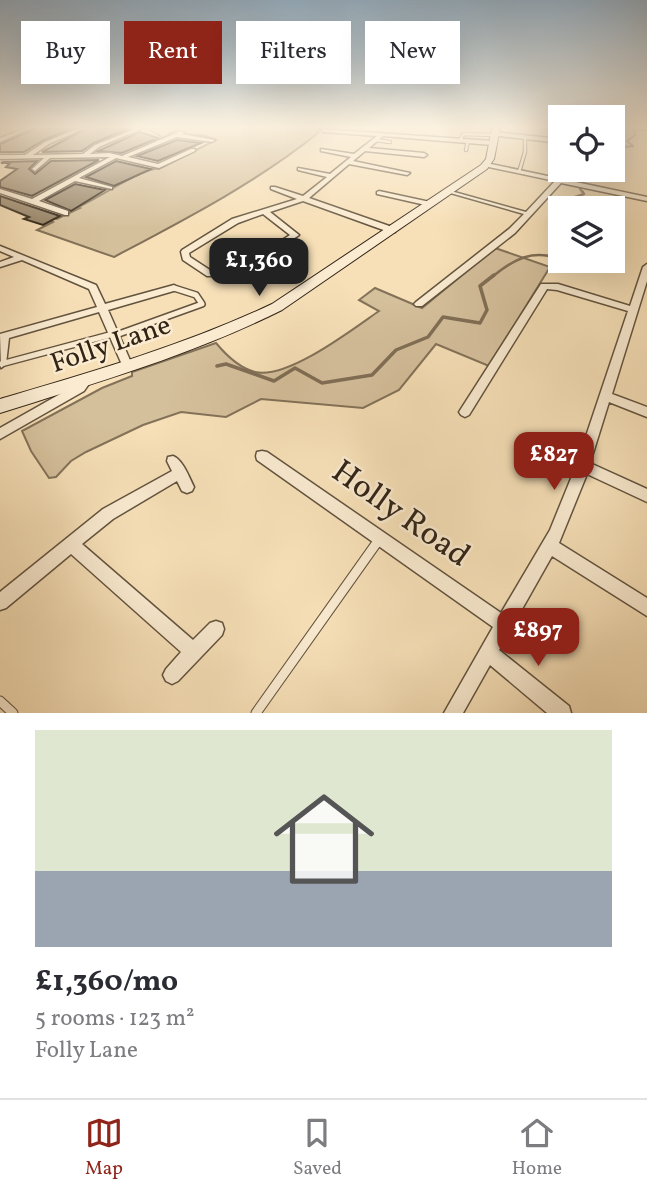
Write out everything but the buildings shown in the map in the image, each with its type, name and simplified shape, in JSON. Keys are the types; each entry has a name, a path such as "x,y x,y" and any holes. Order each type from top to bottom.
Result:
{"main road":[{"name":"Folly Lane","path":"0,406 85,381 265,314 486,165"}],"street":[{"path":"36,169 44,161"},
{"path":"33,201 110,161"},
{"path":"138,161 150,164 158,161"},
{"path":"210,274 186,258 185,253 233,222 305,198 348,162 407,173"},
{"path":"486,165 548,176"},
{"path":"300,169 331,176"},
{"path":"74,179 98,188 110,188"},
{"path":"419,304 512,232 560,182"},
{"path":"579,182 647,199"},
{"path":"273,188 392,230"},
{"path":"0,191 60,212 47,216"},
{"path":"449,191 523,212"},
{"path":"380,192 430,204"},
{"path":"264,211 295,235 274,248"},
{"path":"0,248 93,286 128,366"},
{"path":"0,265 22,257"},
{"path":"453,713 556,534 583,466 633,310 644,291 647,267"},
{"path":"465,412 544,286 558,287 633,310"},
{"path":"1,364 2,337 174,288"},
{"path":"0,434 80,388 85,381"},
{"path":"606,396 647,412"},
{"name":"Holly Road","path":"262,456 503,624"},
{"path":"583,466 647,496"},
{"path":"0,602 108,514 180,474"},
{"path":"71,544 194,652"},
{"path":"549,545 647,608"},
{"path":"172,675 216,629"},
{"path":"489,653 562,713"}],"lane":[{"path":"519,172 522,161"},
{"path":"240,252 248,247 262,252 274,248"},
{"path":"1,364 116,334 202,304 196,295 174,288"},
{"path":"256,713 380,538"},
{"path":"0,701 13,713"}],"shaded area":[{"path":"174,161 279,161 193,215 114,257 37,230 53,222 49,220 58,215 54,218 80,208 78,207 132,178 152,169 159,169"},
{"path":"495,248 548,266 489,366 436,344 399,390 363,408 261,399 226,417 181,412 143,425 86,452 71,461 56,477 49,478 31,451 22,431 102,388 132,376 132,372 216,343 233,361 249,370 268,372 284,368 319,351 379,311 359,300 375,288 422,308"}],"waterway":[{"path":"583,186 580,189 583,193"},
{"path":"578,196 584,194 582,191"},
{"path":"492,277 516,261 532,256 548,256"},
{"path":"217,366 226,364 274,381 295,368 322,383 372,375 396,350 428,337 443,317 480,323 487,310 480,286 494,275"}]}
